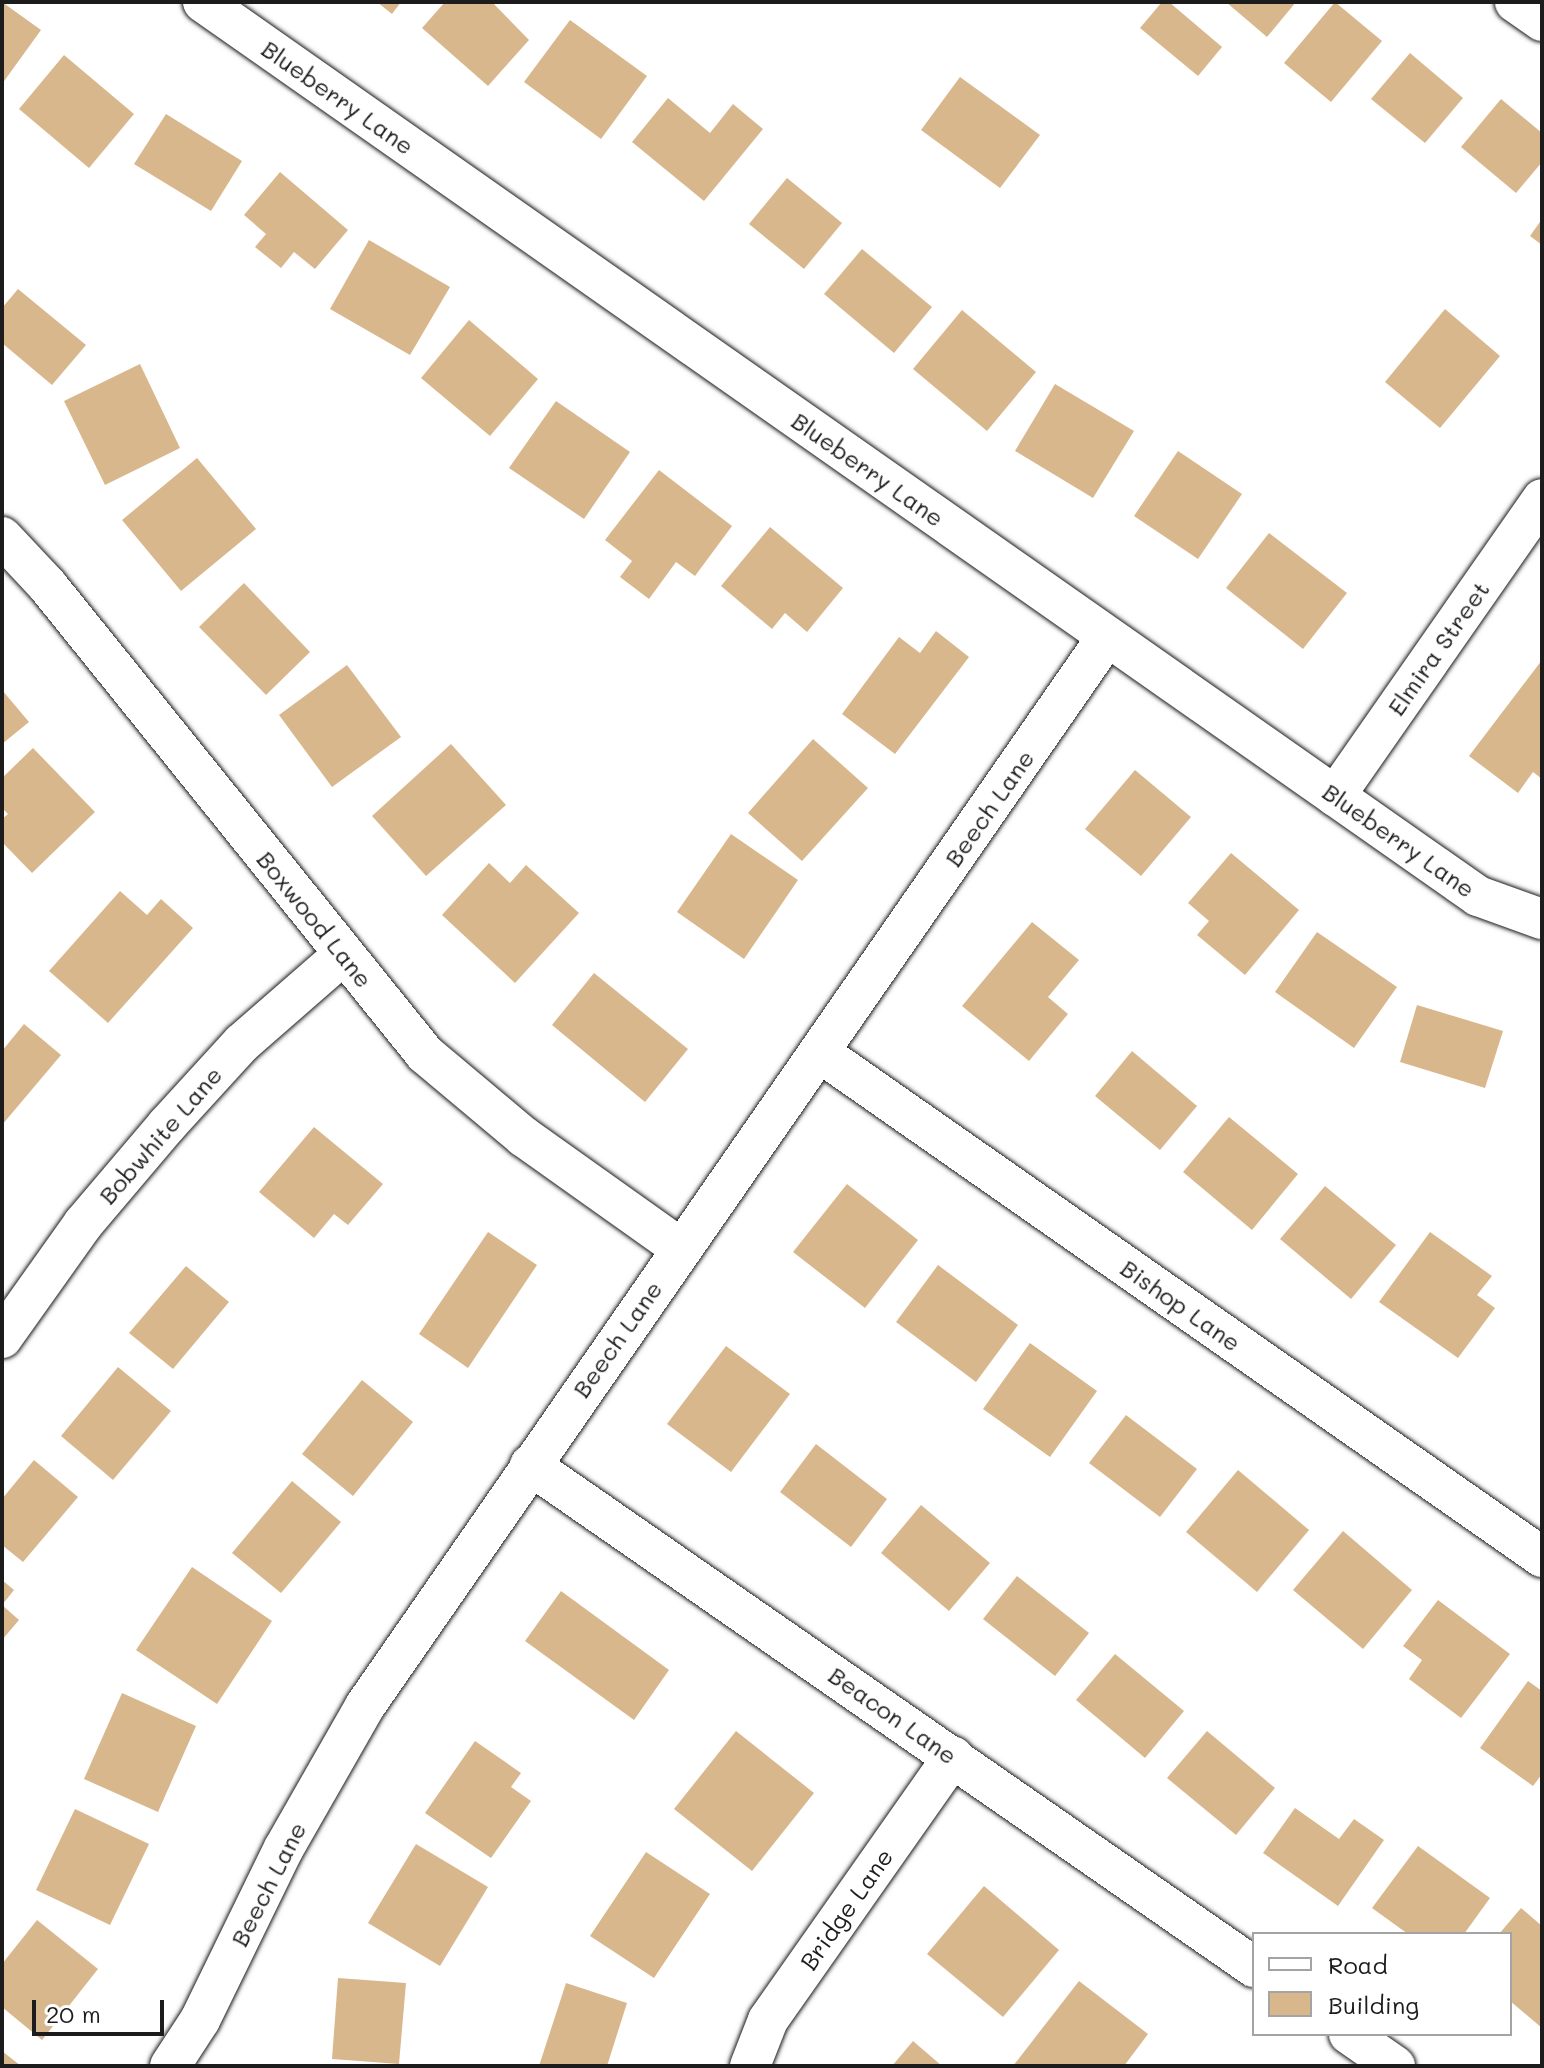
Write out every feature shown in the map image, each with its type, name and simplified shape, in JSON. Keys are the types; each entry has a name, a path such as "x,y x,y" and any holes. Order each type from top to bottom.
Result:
{"street":[{"name":"Blueberry Lane","path":"203,2 1478,896 1542,919"},
{"path":"1515,2 1542,21"},
{"name":"Elmira Street","path":"1335,796 1542,499"},
{"name":"Boxwood Lane","path":"2,537 47,585 425,1054 524,1137 680,1248"},
{"name":"Beech Lane","path":"170,2066 200,2020 284,1848 365,1706 1107,637"},
{"name":"Bobwhite Lane","path":"2,1338 83,1224 167,1125 242,1043 343,955"},
{"name":"Bishop Lane","path":"819,1052 1542,1557"},
{"name":"Beacon Lane","path":"530,1465 1252,1966"},
{"name":"Bridge Lane","path":"750,2066 768,2020 953,1757"},
{"path":"1352,2036 1395,2066"}],"building":[{"path":"2,2 41,30 2,84"},
{"path":"377,2 401,2 392,14"},
{"path":"445,2 492,2 529,40 488,86 422,28"},
{"path":"1162,2 1169,2 1222,47 1198,76 1140,28"},
{"path":"1226,2 1296,2 1267,37"},
{"path":"1335,2 1382,41 1331,102 1284,63"},
{"path":"570,20 647,76 601,139 524,82"},
{"path":"1410,53 1463,98 1425,143 1371,99"},
{"path":"64,55 134,114 89,168 19,109"},
{"path":"960,77 1040,135 1000,188 921,130"},
{"path":"668,98 710,133 733,104 763,129 704,201 632,142"},
{"path":"1501,99 1542,133 1542,162 1516,193 1461,147"},
{"path":"166,114 242,161 211,211 134,164"},
{"path":"280,172 348,230 315,269 294,252 281,268 255,247 266,234 244,215"},
{"path":"787,178 842,223 804,269 749,224"},
{"path":"1542,219 1542,245 1530,236"},
{"path":"369,240 450,287 410,355 330,309"},
{"path":"862,249 932,307 894,353 824,294"},
{"path":"18,289 86,345 52,385 2,343 2,308"},
{"path":"1445,309 1500,356 1440,428 1385,382"},
{"path":"962,310 1036,372 987,431 913,369"},
{"path":"469,320 538,379 490,436 421,378"},
{"path":"140,364 180,448 105,485 64,401"},
{"path":"1055,384 1134,431 1093,498 1015,451"},
{"path":"556,401 630,452 584,519 509,468"},
{"path":"1178,451 1242,494 1198,559 1134,516"},
{"path":"197,458 256,529 181,591 122,520"},
{"path":"659,470 732,526 695,576 676,562 649,599 620,577 632,561 605,540"},
{"path":"770,527 843,588 807,632 785,613 772,629 721,586"},
{"path":"1269,533 1347,593 1303,649 1226,588"},
{"path":"244,583 310,652 266,695 199,627"},
{"path":"936,631 969,657 895,754 842,714 899,637 920,653"},
{"path":"1542,660 1542,779 1533,772 1518,793 1469,756"},
{"path":"347,665 401,737 332,787 279,715"},
{"path":"2,690 29,722 2,744"},
{"path":"813,739 868,788 802,861 748,813"},
{"path":"451,744 506,805 426,876 372,816"},
{"path":"33,748 95,812 32,873 2,842 2,819 8,814 2,808 2,778"},
{"path":"1135,770 1191,817 1141,876 1085,829"},
{"path":"731,834 798,880 744,959 677,912"},
{"path":"1231,853 1299,910 1245,975 1197,935 1209,921 1188,903"},
{"path":"489,863 510,883 526,865 579,913 515,983 442,915"},
{"path":"120,891 147,915 161,899 193,928 108,1023 49,971"},
{"path":"1032,922 1079,960 1048,997 1068,1014 1029,1061 962,1006"},
{"path":"1317,932 1397,987 1354,1048 1275,992"},
{"path":"594,973 688,1049 645,1102 552,1025"},
{"path":"1417,1005 1503,1031 1485,1088 1400,1062"},
{"path":"24,1024 61,1055 2,1125 2,1051"},
{"path":"1132,1051 1197,1106 1160,1150 1095,1096"},
{"path":"1229,1117 1298,1174 1252,1230 1183,1172"},
{"path":"314,1127 383,1184 348,1225 334,1214 314,1238 259,1192"},
{"path":"847,1184 918,1240 865,1308 793,1252"},
{"path":"1325,1186 1396,1245 1351,1299 1280,1239"},
{"path":"488,1232 537,1265 468,1368 419,1334"},
{"path":"1430,1232 1492,1276 1477,1295 1495,1308 1458,1358 1379,1302"},
{"path":"938,1265 1018,1325 976,1382 896,1322"},
{"path":"186,1266 229,1302 173,1369 129,1333"},
{"path":"1030,1343 1097,1391 1050,1457 983,1409"},
{"path":"726,1346 790,1394 731,1472 667,1424"},
{"path":"118,1367 171,1411 113,1480 61,1436"},
{"path":"362,1380 413,1422 353,1496 302,1454"},
{"path":"1126,1415 1197,1469 1160,1517 1089,1463"},
{"path":"816,1444 887,1499 851,1547 780,1492"},
{"path":"34,1460 78,1497 23,1562 2,1545 2,1499"},
{"path":"1238,1470 1309,1530 1257,1592 1186,1532"},
{"path":"292,1481 341,1522 281,1593 232,1553"},
{"path":"921,1505 990,1563 949,1611 881,1553"},
{"path":"1343,1531 1412,1590 1363,1649 1293,1590"},
{"path":"192,1567 272,1621 217,1704 136,1650"},
{"path":"1017,1576 1089,1633 1055,1676 983,1619"},
{"path":"2,1580 14,1590 2,1605"},
{"path":"561,1591 669,1670 634,1720 525,1641"},
{"path":"1438,1600 1510,1654 1461,1718 1409,1679 1422,1660 1403,1646"},
{"path":"2,1605 19,1620 2,1640"},
{"path":"1115,1654 1184,1711 1145,1758 1076,1700"},
{"path":"1528,1681 1542,1691 1542,1774 1533,1786 1480,1748"},
{"path":"122,1693 196,1726 158,1812 84,1779"},
{"path":"736,1731 814,1793 752,1871 674,1809"},
{"path":"1207,1731 1275,1788 1236,1835 1167,1778"},
{"path":"475,1741 521,1773 511,1787 531,1801 491,1858 425,1813"},
{"path":"1295,1808 1339,1839 1354,1819 1384,1840 1338,1906 1263,1853"},
{"path":"75,1809 149,1844 110,1925 36,1890"},
{"path":"416,1844 488,1887 440,1966 368,1923"},
{"path":"1418,1846 1490,1898 1465,1932 1405,1932 1372,1908"},
{"path":"646,1852 710,1894 654,1978 590,1936"},
{"path":"984,1886 1059,1950 1003,2017 927,1954"},
{"path":"1521,1908 1542,1926 1542,2028 1512,2003 1512,1932 1501,1932"},
{"path":"37,1920 98,1969 42,2040 2,2007 2,1964"},
{"path":"338,1978 406,1983 399,2064 332,2059"},
{"path":"1079,1981 1148,2034 1124,2066 1013,2066"},
{"path":"566,1983 627,2003 607,2066 539,2066"},
{"path":"913,2041 942,2066 892,2066"},
{"path":"2,2051 21,2066 2,2066"}]}
